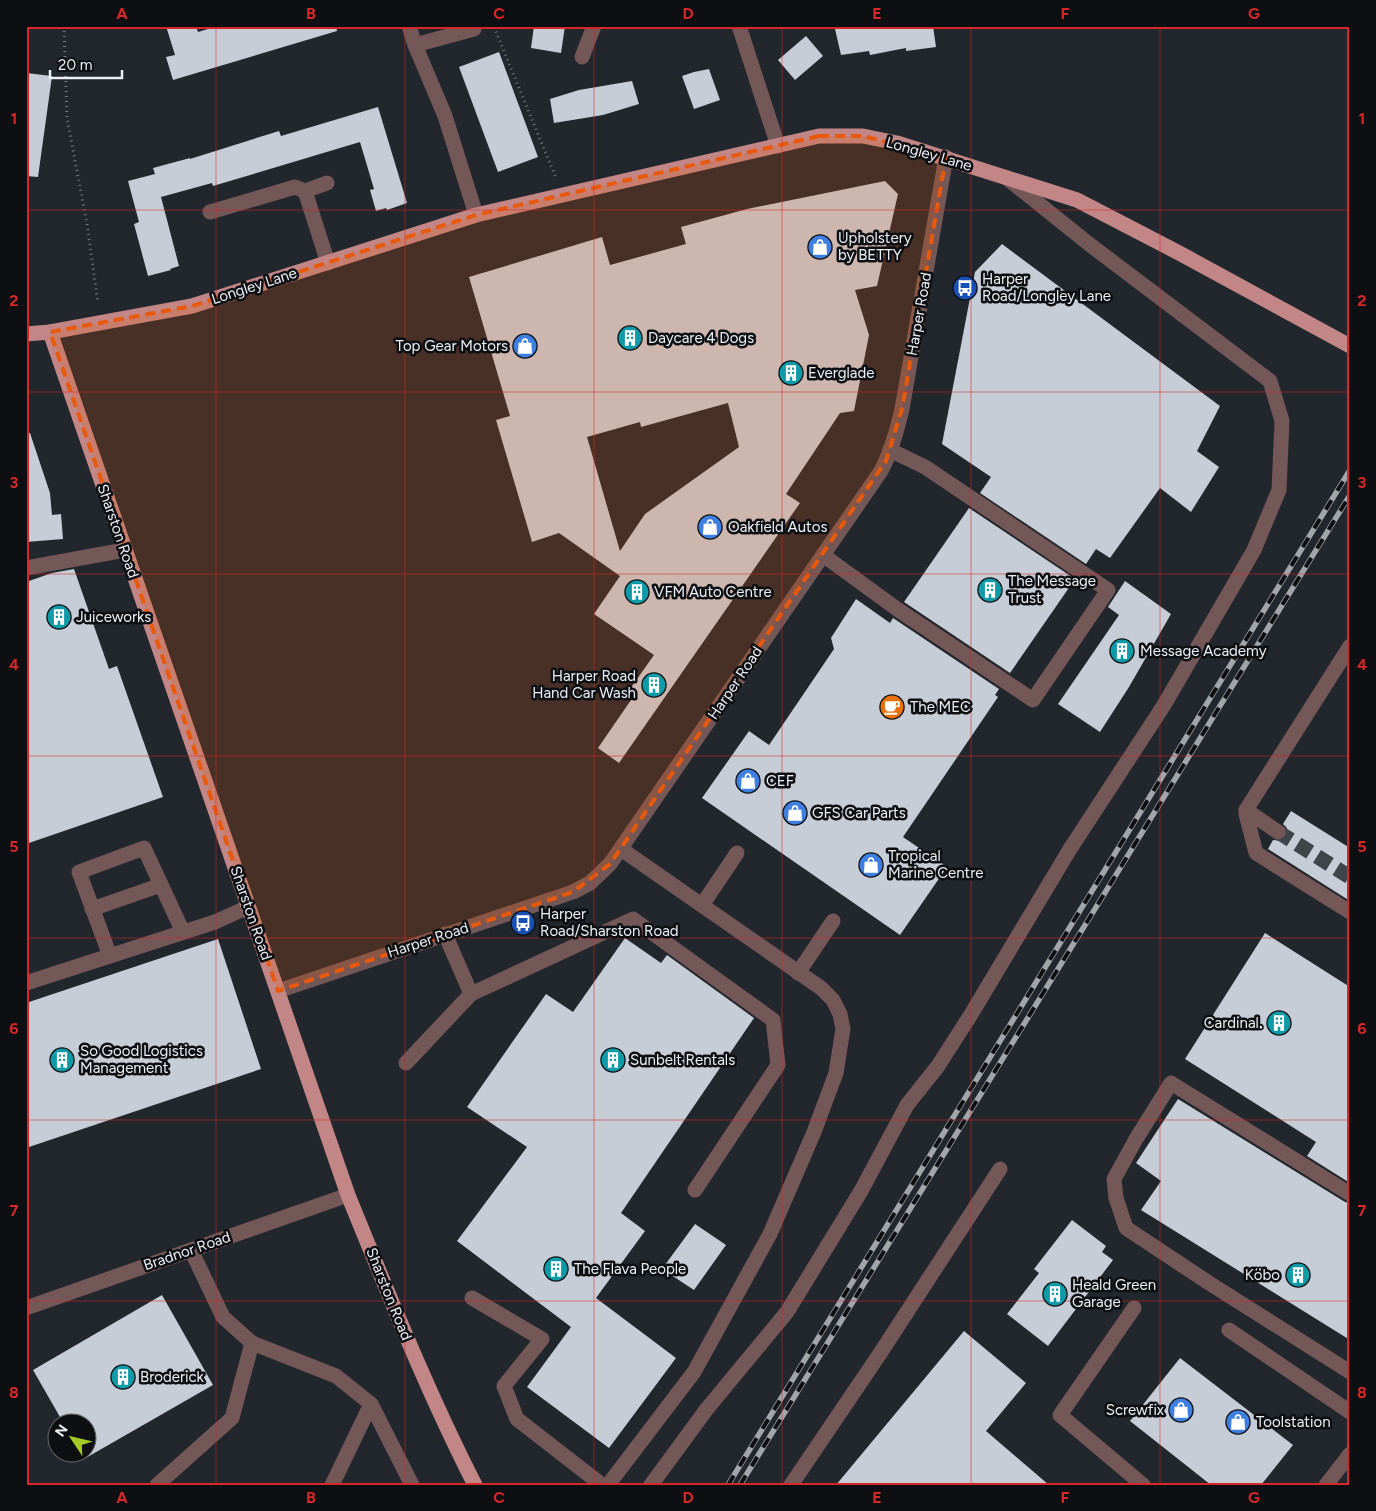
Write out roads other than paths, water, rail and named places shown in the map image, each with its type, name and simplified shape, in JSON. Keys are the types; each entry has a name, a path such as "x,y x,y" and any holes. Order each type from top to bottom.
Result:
{"main road":[{"name":"Longley Lane","path":"26,334 50,332 192,306 476,215 819,136 863,136 897,142 1077,200 1350,346"},
{"name":"Sharston Road","path":"50,332 348,1195 403,1329 455,1446 475,1485"}],"street":[{"path":"409,26 415,46 445,116 476,215"},
{"path":"582,57 594,26"},
{"path":"739,26 778,146"},
{"path":"415,46 474,29"},
{"name":"Harper Road","path":"278,991 574,892 600,875 621,849 881,471 890,450 902,409 946,158"},
{"path":"651,1485 706,1410 787,1312 861,1192 907,1105 938,1066 1070,848 1164,705 1254,550 1279,490 1282,421 1270,381 1089,244 1004,176"},
{"path":"210,212 295,187 305,191 327,183"},
{"path":"305,191 328,263"},
{"path":"823,555 897,609 1033,700 1108,590 925,467 890,450"},
{"path":"26,568 125,550"},
{"path":"1350,646 1246,810 1256,854 1350,912"},
{"path":"1246,810 1278,832"},
{"path":"110,956 79,872 144,848 183,932"},
{"path":"608,1485 694,1372 770,1234 814,1132 836,1073 843,1029 840,1014 833,1000 821,988 621,849"},
{"path":"702,905 737,853"},
{"path":"92,909 161,885"},
{"path":"26,983 215,922 248,907"},
{"path":"406,1063 471,994 633,919 773,1020 778,1065 695,1190"},
{"path":"798,973 833,921"},
{"path":"445,934 471,994"},
{"path":"1350,1194 1171,1084 1136,1139 1114,1179 1116,1198 1126,1228 1350,1372"},
{"path":"791,1485 881,1352 1000,1169"},
{"name":"Bradnor Road","path":"26,1308 348,1195"},
{"path":"191,1250 223,1316 252,1343 336,1376 371,1404 412,1485"},
{"path":"472,1298 542,1339 504,1386 517,1419 602,1485"},
{"path":"1134,1308 1060,1415 1143,1485"},
{"path":"1230,1330 1350,1412"},
{"path":"157,1485 232,1418 252,1343"},
{"path":"332,1485 371,1404"},
{"path":"1326,1485 1350,1454"}],"tunnel":[{"path":"1278,832 1350,877"}],"railway":[{"path":"728,1485 1350,470"},
{"path":"740,1485 1350,495"}],"place":[{"name":"Upholstery by BETTY","path":"820,247"},
{"name":"Harper Road/Longley Lane","path":"965,288"},
{"name":"Daycare 4 Dogs","path":"630,338"},
{"name":"Top Gear Motors","path":"525,346"},
{"name":"Everglade","path":"791,373"},
{"name":"Oakfield Autos","path":"710,527"},
{"name":"The Message Trust","path":"990,590"},
{"name":"VFM Auto Centre","path":"637,592"},
{"name":"Juiceworks","path":"59,617"},
{"name":"Message Academy","path":"1122,651"},
{"name":"Harper Road Hand Car Wash","path":"654,685"},
{"name":"The MEC","path":"892,707"},
{"name":"CEF","path":"748,781"},
{"name":"GFS Car Parts","path":"795,813"},
{"name":"Tropical Marine Centre","path":"871,865"},
{"name":"Harper Road/Sharston Road","path":"523,923"},
{"name":"Cardinal.","path":"1279,1023"},
{"name":"So Good Logistics Management","path":"62,1060"},
{"name":"Sunbelt Rentals","path":"613,1060"},
{"name":"The Flava People","path":"556,1269"},
{"name":"Köbo","path":"1298,1275"},
{"name":"Heald Green Garage","path":"1055,1294"},
{"name":"Broderick","path":"123,1377"},
{"name":"Screwfix","path":"1181,1410"},
{"name":"Toolstation","path":"1238,1422"}]}
